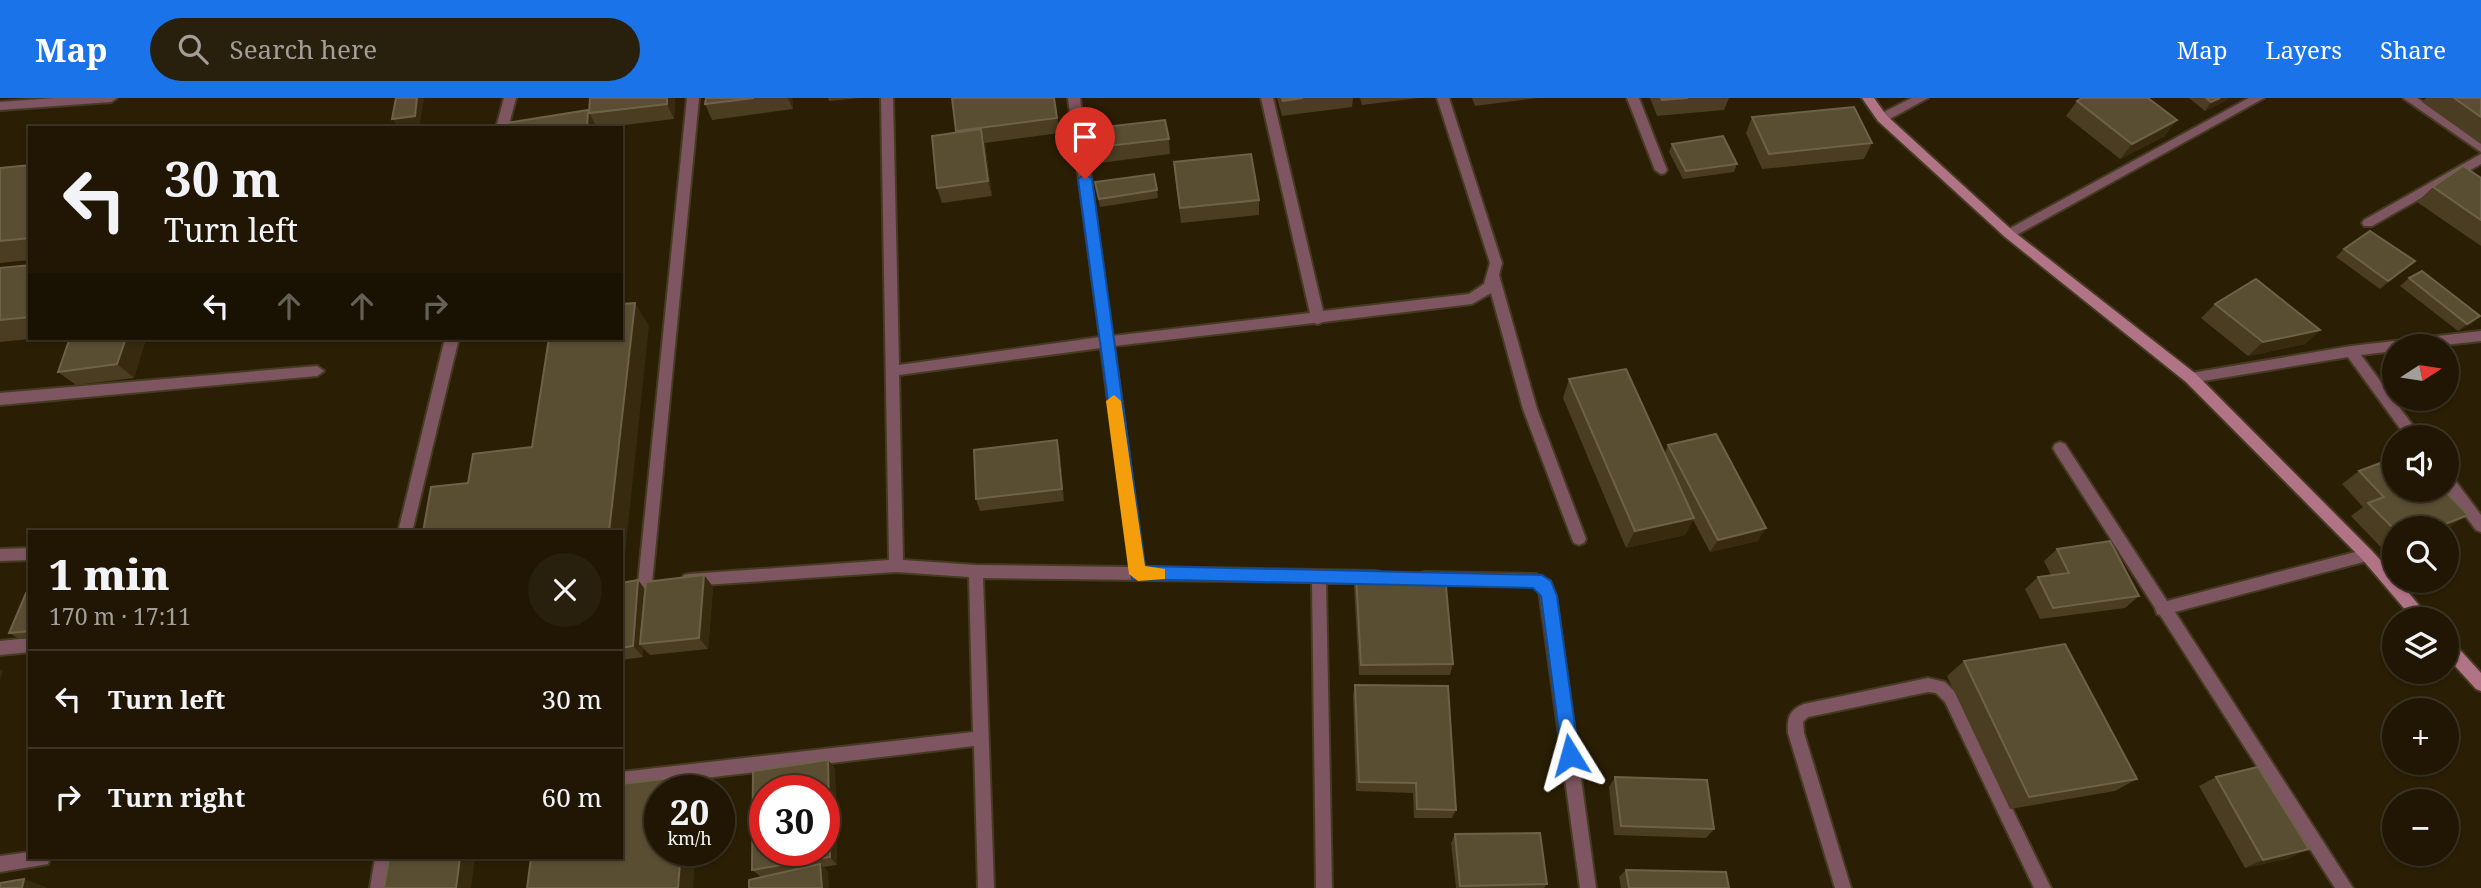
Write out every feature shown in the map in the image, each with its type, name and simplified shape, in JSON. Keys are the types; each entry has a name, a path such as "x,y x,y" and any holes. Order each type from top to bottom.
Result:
{"street":[{"path":"0,106 111,98"},
{"path":"503,126 510,98"},
{"path":"693,98 652,582 896,566 976,571 1387,577"},
{"path":"887,98 896,566"},
{"path":"1074,98 1138,574"},
{"path":"1267,98 1318,319"},
{"path":"892,372 1105,342 1472,299 1490,287 1496,263 1443,98"},
{"path":"1633,98 1661,170"},
{"path":"1868,98 1882,118 2009,234 2190,378 2367,555 2413,607"},
{"path":"1882,118 1922,98"},
{"path":"2009,234 2258,98"},
{"path":"2409,98 2481,148"},
{"path":"2368,223 2481,158"},
{"path":"1493,275 1530,410 1579,540"},
{"path":"2190,378 2351,351 2481,336"},
{"path":"405,530 452,340"},
{"path":"2351,351 2405,425"},
{"path":"0,400 317,371"},
{"path":"2060,448 2345,888"},
{"path":"2459,497 2481,526"},
{"path":"0,555 28,554"},
{"path":"2162,609 2367,555"},
{"path":"976,571 986,888"},
{"path":"1319,576 1324,888"},
{"path":"1414,578 1536,580 1545,586 1549,596 1588,888"},
{"path":"0,648 28,645"},
{"path":"2459,659 2481,684"},
{"path":"1843,888 1796,733 1795,719 1804,711 1928,685 1940,687 1950,697 2043,888"},
{"path":"623,780 982,738"},
{"path":"0,864 35,859"},
{"path":"378,888 383,859"}],"building":[{"path":"396,98 417,98 415,116 392,119"},
{"path":"590,98 667,98 667,104 589,113"},
{"path":"706,98 754,98 705,104"},
{"path":"952,98 1054,98 1057,118 956,131"},
{"path":"1282,98 1303,98 1283,101"},
{"path":"2082,98 2148,98 2177,120 2132,144 2077,101"},
{"path":"2454,98 2481,98 2481,117"},
{"path":"1854,107 1872,143 1769,154 1752,117"},
{"path":"588,110 587,126 507,126 507,123"},
{"path":"1165,120 1169,139 1090,148 1087,129"},
{"path":"981,129 988,181 937,188 932,136"},
{"path":"1723,136 1737,164 1686,171 1672,144"},
{"path":"1251,154 1259,200 1180,208 1174,162"},
{"path":"28,165 28,238 0,241 0,168"},
{"path":"2463,166 2481,178 2481,220 2433,187"},
{"path":"1154,174 1157,190 1099,199 1095,182"},
{"path":"2370,231 2415,261 2388,281 2344,249"},
{"path":"28,265 28,317 0,320 0,268"},
{"path":"2422,271 2480,316 2467,324 2409,278"},
{"path":"2256,279 2320,330 2263,342 2215,304"},
{"path":"635,303 609,530 423,530 431,487 468,483 473,454 532,447 549,340 623,340 623,304"},
{"path":"69,340 125,340 117,364 58,372"},
{"path":"1626,369 1694,518 1635,531 1569,379"},
{"path":"1716,434 1766,528 1718,540 1668,445"},
{"path":"1057,440 1062,489 976,499 974,450"},
{"path":"2382,462 2382,495 2359,471"},
{"path":"2382,498 2382,502 2456,502 2468,515 2459,519 2459,516 2382,517 2368,503"},
{"path":"2110,541 2139,596 2053,608 2038,577 2069,573 2057,549"},
{"path":"704,575 699,638 640,644 646,582"},
{"path":"1356,575 1445,575 1453,664 1361,665"},
{"path":"638,580 633,646 623,648 623,583"},
{"path":"26,593 28,631 9,633"},
{"path":"2065,644 2137,779 2029,797 1964,661"},
{"path":"1355,685 1448,686 1456,810 1417,809 1416,783 1359,782"},
{"path":"828,760 828,775 753,775 753,771"},
{"path":"2258,767 2309,849 2263,860 2216,777"},
{"path":"1615,777 1707,780 1714,829 1621,826"},
{"path":"644,781 644,866 680,866 678,888 527,888 531,859 623,859 623,784"},
{"path":"1540,833 1547,884 1460,886 1455,834"},
{"path":"389,859 460,859 456,888 384,888"},
{"path":"752,866 776,866 752,870"},
{"path":"820,866 822,888 749,888 749,880"},
{"path":"1626,870 1726,872 1729,888 1629,888"},
{"path":"24,879 22,888 0,888 0,883"}],"slow traffic":[{"path":"1114,401 1138,574 1159,574"}],"route":[{"path":"1085,179 1138,574 1536,580 1545,586 1549,596 1570,755"}]}
